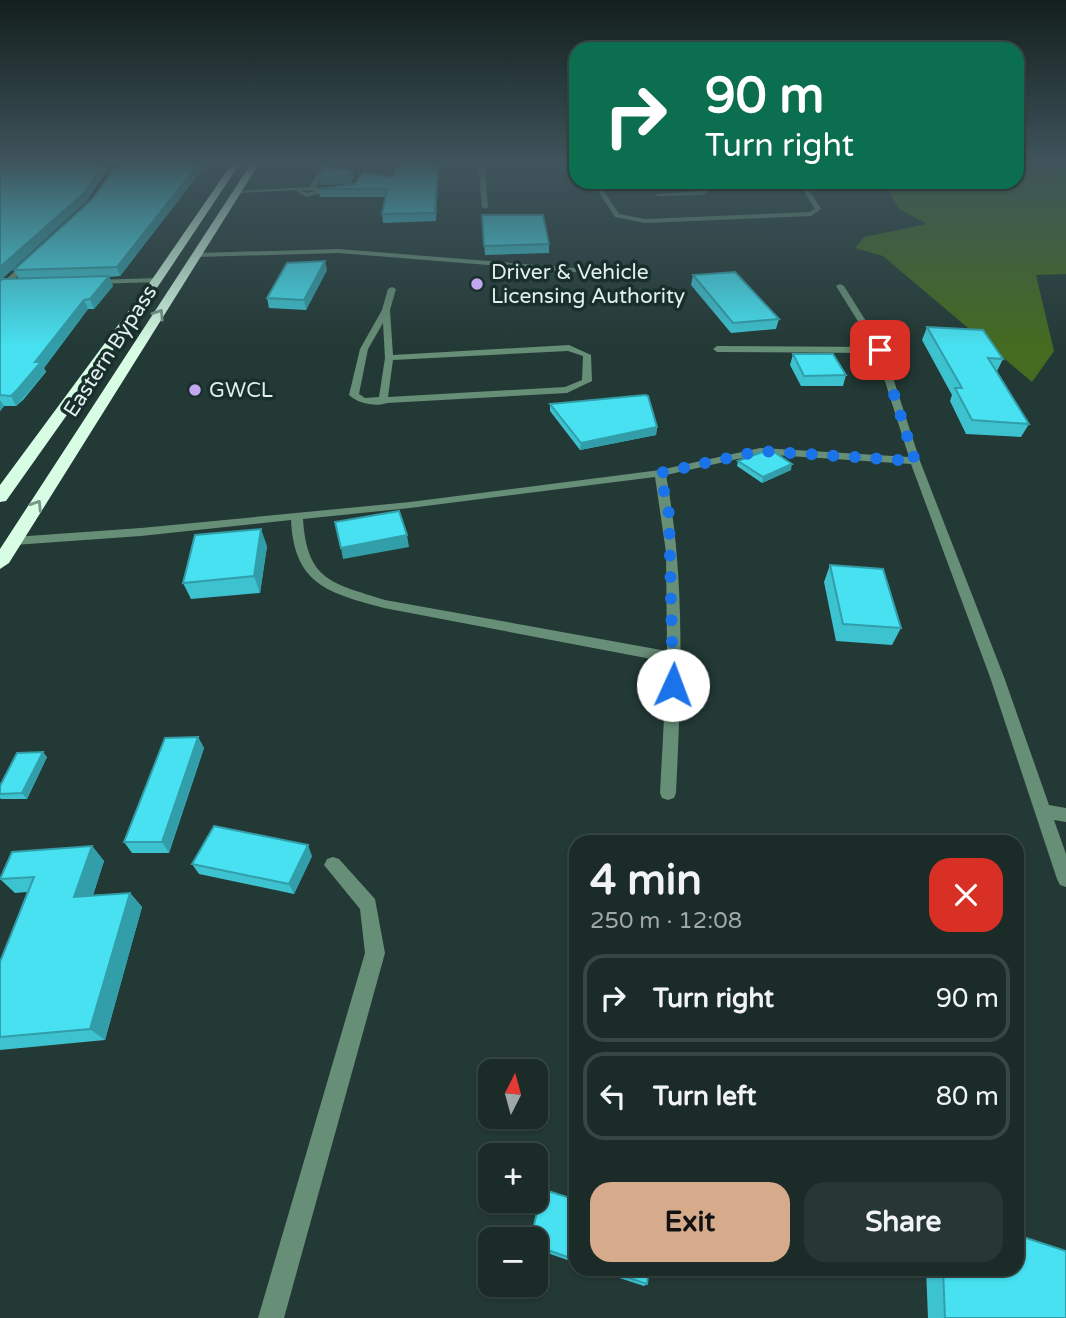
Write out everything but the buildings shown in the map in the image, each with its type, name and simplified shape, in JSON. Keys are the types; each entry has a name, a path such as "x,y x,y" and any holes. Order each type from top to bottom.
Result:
{"highway":[{"name":"Eastern Bypass","path":"0,497 195,224"},
{"name":"Eastern Bypass","path":"0,563 217,224"}],"street":[{"path":"197,255 352,251 587,271"},
{"path":"3,286 36,257"},
{"path":"88,282 157,280"},
{"path":"3,286 19,284"},
{"path":"840,286 880,350 915,461 998,677 1066,879"},
{"path":"364,349 389,353 569,348 587,355 587,381 568,390 363,401 354,395 364,349 386,310 392,289"},
{"path":"383,402 389,353 386,310"},
{"path":"717,349 880,350"},
{"path":"14,541 297,517 660,473 760,451 915,461"},
{"path":"660,473 669,514 675,658 668,793"},
{"path":"297,517 300,551 310,571 342,590 384,604 675,658"},
{"path":"1042,811 1066,815"},
{"path":"271,1318 375,953 369,905 333,865"}],"green space":[{"path":"927,224 1066,224 1066,274 1036,275 1054,351 1032,382 883,256 855,248 864,237"}],"place":[{"name":"Driver & Vehicle Licensing Authority","path":"477,284"},
{"name":"GWCL","path":"195,390"}],"route":[{"path":"673,685 675,658 669,514 660,473 760,451 778,450 915,461 880,350"}]}
